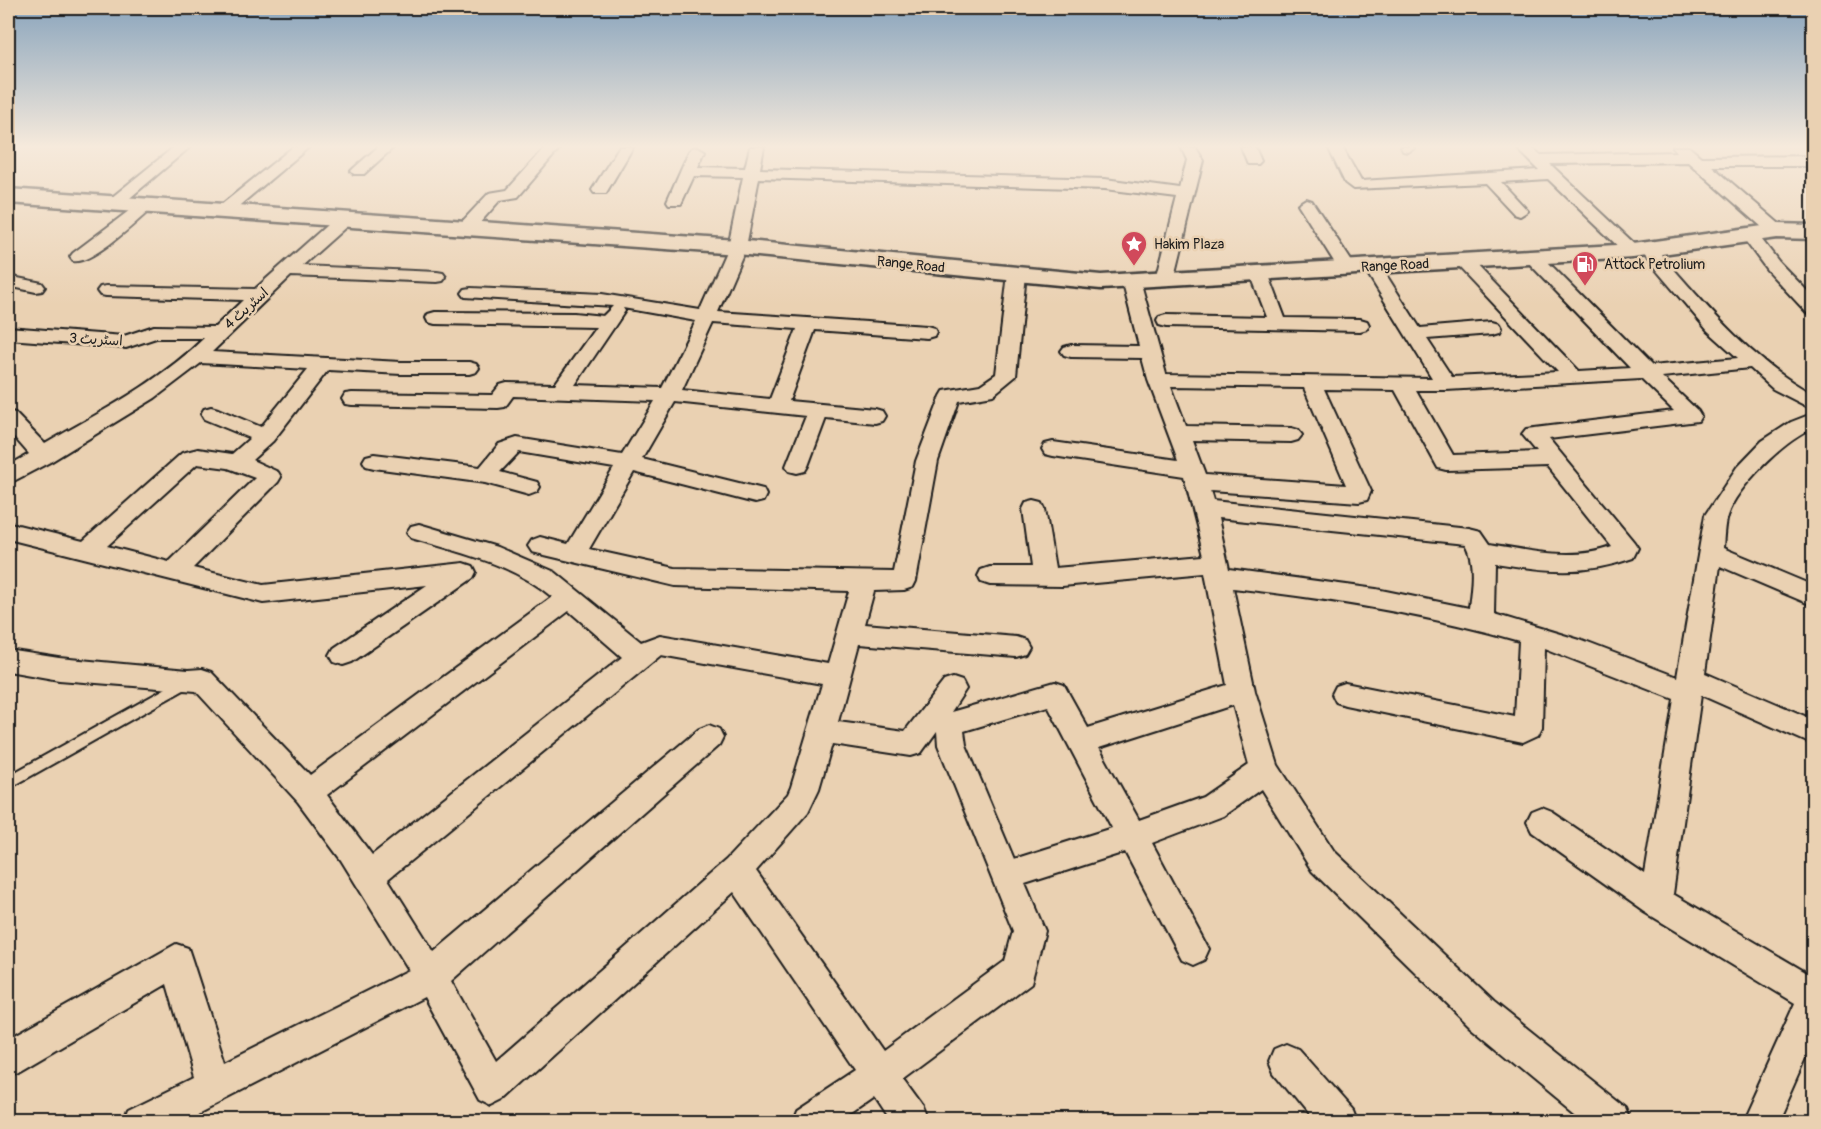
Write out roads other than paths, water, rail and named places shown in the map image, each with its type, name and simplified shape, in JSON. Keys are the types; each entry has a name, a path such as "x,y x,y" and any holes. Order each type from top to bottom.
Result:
{"main road":[{"name":"Range Road","path":"34,200 737,247 1101,282 1640,250 1777,231 1814,232"}],"street":[{"path":"112,205 119,200"},
{"path":"222,212 237,200"},
{"path":"464,230 492,200"},
{"path":"574,554 669,395 707,317 737,247 746,200"},
{"path":"1165,279 1184,200"},
{"path":"1509,200 1520,211"},
{"path":"1581,200 1640,250 1715,327 1755,363 1780,385 1814,405"},
{"path":"1741,200 1777,231"},
{"path":"1306,204 1347,268"},
{"path":"79,257 144,207"},
{"name":"اسٹریٹ 4","path":"8,476 148,393 196,357 219,333 342,221"},
{"path":"1749,235 1806,294 1814,309"},
{"path":"1482,552 1561,564 1613,557 1625,552 1626,548 1533,434 1691,416 1533,257"},
{"path":"1464,261 1575,378"},
{"path":"1372,266 1446,384"},
{"path":"288,271 437,277"},
{"path":"1259,273 1278,323"},
{"path":"540,546 675,577 904,581 927,461 951,396 986,392 1006,376 1017,274"},
{"path":"1131,280 1158,380 1197,487 1242,691 1265,770 1323,861 1482,1014 1615,1122"},
{"path":"8,281 36,288"},
{"path":"106,291 261,295"},
{"path":"471,293 602,299 707,317 927,332"},
{"path":"561,391 622,303"},
{"path":"435,318 568,318 609,322"},
{"path":"1166,321 1360,325"},
{"path":"777,406 808,324"},
{"path":"1415,334 1492,328"},
{"name":"اسٹریٹ 3","path":"8,333 126,342 154,332 219,333"},
{"path":"1071,351 1150,352"},
{"path":"196,357 401,368 469,368"},
{"path":"1158,380 1446,384 1575,378 1755,363"},
{"path":"236,463 265,436 323,364"},
{"path":"1197,487 1359,494 1360,491 1311,382"},
{"path":"1402,383 1446,463 1554,459"},
{"path":"352,399 498,402 507,389 669,395 875,416"},
{"path":"797,466 818,410"},
{"path":"212,414 265,436"},
{"path":"8,418 44,456"},
{"path":"1656,901 1716,515 1732,486 1779,438 1814,420"},
{"path":"1178,433 1291,435"},
{"path":"485,475 507,448 517,444 629,463 755,495"},
{"path":"1053,449 1197,487 1473,537 1482,552 1484,568 1481,621"},
{"path":"88,550 190,458 198,456 236,463 270,477 174,572"},
{"path":"374,461 485,475 529,487"},
{"path":"1034,509 1044,576"},
{"path":"8,531 263,594 464,572"},
{"path":"419,532 489,553 546,578 642,658"},
{"path":"1710,552 1814,597"},
{"path":"343,655 489,553"},
{"path":"990,576 1217,570 1481,621 1532,634 1689,686 1814,733"},
{"path":"8,660 59,669 188,681 202,680 308,793 352,850 430,976 492,1088 737,870 798,803 805,789 864,582"},
{"path":"308,793 569,598"},
{"path":"849,633 1016,647"},
{"path":"1344,694 1523,730 1528,728 1532,634"},
{"path":"369,876 653,647 660,645 837,676"},
{"path":"821,731 911,744 953,689"},
{"path":"1082,742 1242,691"},
{"path":"809,1122 879,1075 1019,971 1029,931 952,745 950,724 1055,693 1193,949"},
{"path":"142,1122 430,976 709,737"},
{"path":"1006,876 1132,836 1213,807 1265,770"},
{"path":"1542,822 1656,901 1814,997 1759,1122"},
{"path":"737,870 911,1122"},
{"path":"8,1058 176,960 214,1084"},
{"path":"1286,1062 1338,1122"}],"lane":[{"path":"8,783 188,681"}],"place":[{"name":"Hakim Plaza","path":"1134,267"},
{"name":"Attock Petrolium","path":"1585,287"}]}
